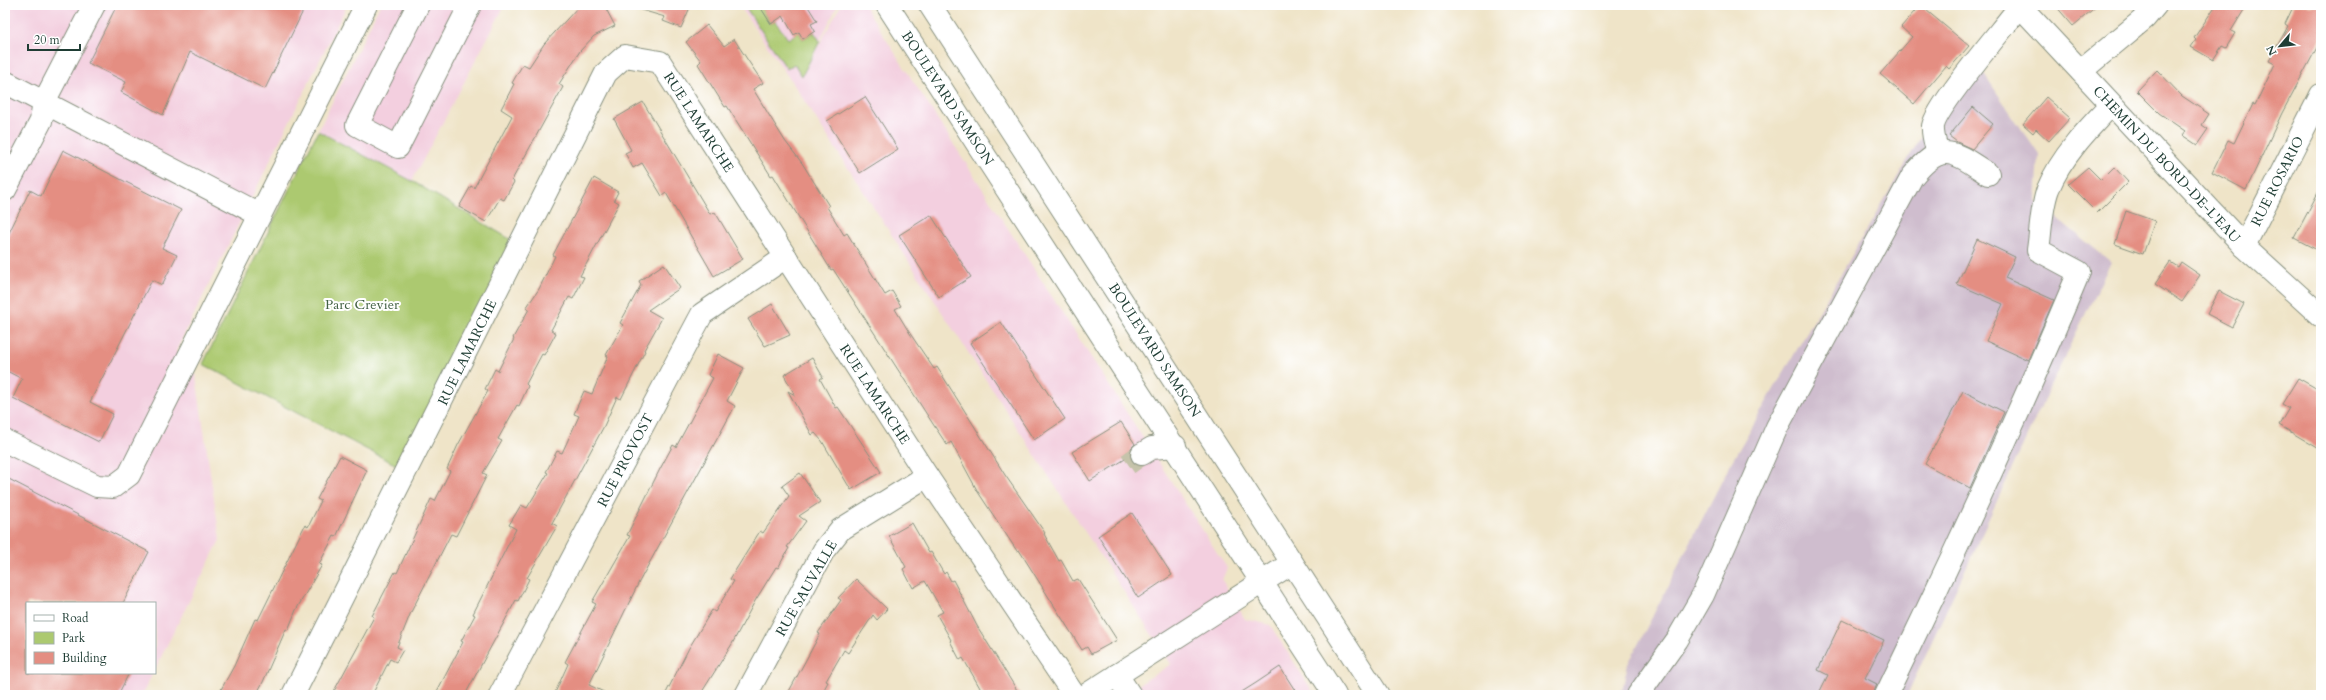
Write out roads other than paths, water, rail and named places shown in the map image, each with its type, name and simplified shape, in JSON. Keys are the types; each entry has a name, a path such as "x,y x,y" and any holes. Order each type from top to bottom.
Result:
{"street":[{"path":"5,190 40,121 44,102 94,5"},
{"path":"5,441 97,486 113,487 124,480 133,469 366,5"},
{"path":"418,5 357,125 398,147 470,5"},
{"name":"BOULEVARD SAMSON","path":"887,5 1336,695"},
{"name":"BOULEVARD SAMSON","path":"930,5 1378,695"},
{"path":"2081,71 2145,18 2156,5"},
{"path":"1938,154 1933,132 1936,119 1952,95 2019,6"},
{"name":"CHEMIN DU BORD-DE-L'EAU","path":"2019,6 2244,246 2321,316"},
{"name":"RUE LAMARCHE","path":"294,695 606,73 625,56 660,62 927,476 1074,695"},
{"path":"5,82 260,215"},
{"name":"RUE ROSARIO","path":"2244,246 2321,95"},
{"path":"1886,695 2032,384 2079,272 2038,250 2045,202 2053,180 2065,160 2111,105"},
{"path":"1638,695 1676,640 1703,595 1777,427 1897,202 1922,166 1938,154 1958,155 1988,174"},
{"name":"RUE PROVOST","path":"500,695 702,314 786,257"},
{"path":"1142,454 1152,448 1175,446"},
{"name":"RUE SAUVALLE","path":"746,695 824,550 840,530 927,476"},
{"path":"1086,695 1292,563"},
{"path":"1117,675 1130,695"}],"tunnel":[{"path":"1128,464 1142,454"}],"park label":[{"name":"Parc Crevier","path":"362,304"}]}
